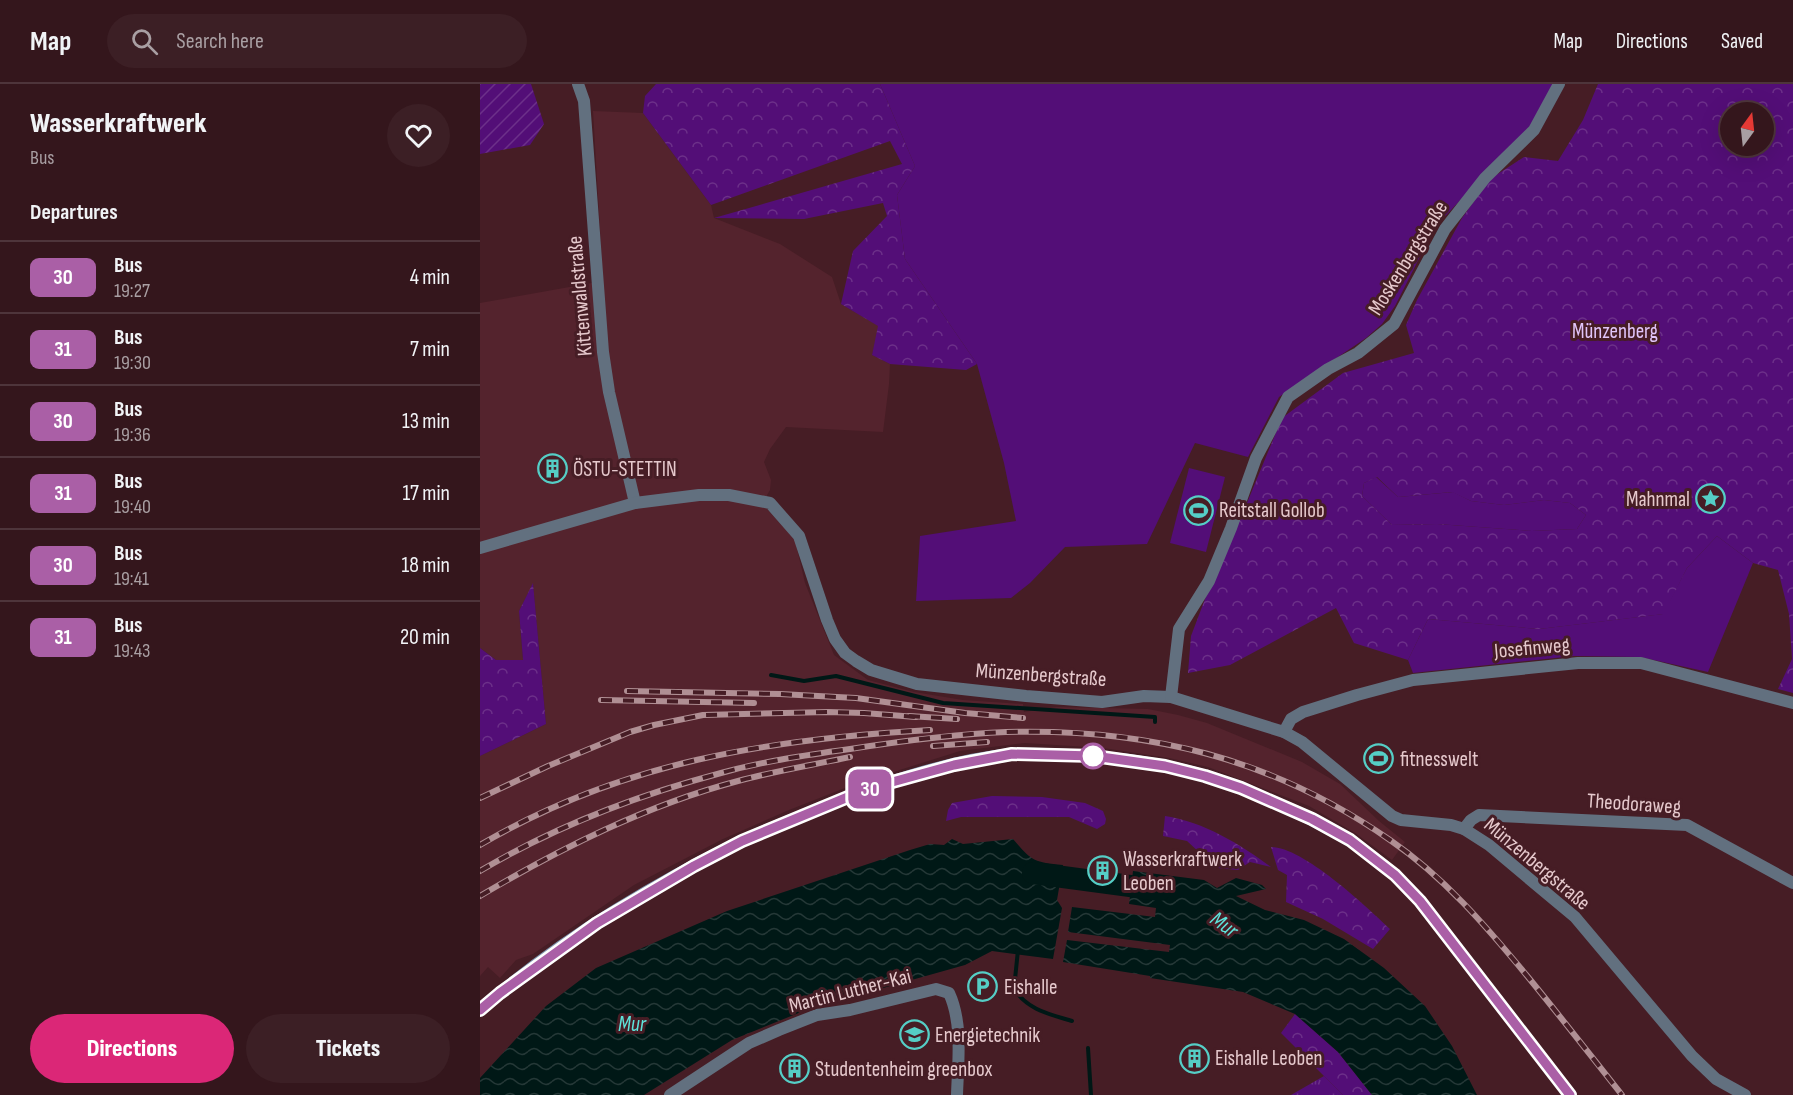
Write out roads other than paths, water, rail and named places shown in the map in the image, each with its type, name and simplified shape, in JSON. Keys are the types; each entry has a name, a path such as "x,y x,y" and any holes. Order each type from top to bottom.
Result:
{"main road":[{"path":"480,1010 508,986 597,923 654,888 733,846 848,797 954,765 1012,754 1037,754 1094,756 1165,766 1241,788 1312,819 1350,840"}],"street":[{"name":"Kittenwaldstraße","path":"578,84 584,101 604,362 635,503"},
{"name":"Moskenbergstraße","path":"1171,697 1179,629 1209,581 1256,458 1288,397 1328,369 1358,353 1394,324 1445,229 1485,178 1534,130 1558,84"},
{"name":"Münzenbergstraße","path":"480,548 635,503 699,495 729,495 770,503 800,537 826,620 835,639 856,661 871,670 917,684 1102,702 1144,696 1171,697 1284,732 1310,748 1392,816 1401,819 1440,822 1464,829 1490,845 1575,918 1692,1056 1716,1079 1745,1095"},
{"name":"Josefinweg","path":"1284,732 1291,719 1303,712 1413,680 1578,663 1641,663 1793,703"},
{"name":"Theodoraweg","path":"1464,829 1471,820 1479,815 1687,825 1793,883"},
{"name":"Martin Luther-Kai","path":"670,1095 749,1043 817,1015 850,1010 936,989 949,993 954,1005 958,1038 957,1095"}],"water":[{"name":"Mur","path":"952,839 963,844 1013,839 1034,859 1063,865 1057,900 1062,908 1053,959 992,951 965,965 876,990 843,995 732,1040 644,1095 480,1095 480,1078 546,1006 596,968 727,911 910,850 930,844 944,845"},
{"name":"Mur","path":"1133,871 1204,880 1217,888 1236,878 1262,885 1266,889 1236,896 1265,910 1304,920 1344,939 1384,968 1425,1006 1452,1046 1477,1095 1372,1095 1338,1052 1295,1014 1243,992 1063,962 1067,940 1169,952 1170,945 1068,932 1072,907 1155,917 1156,908 1129,904"}],"waterway":[{"path":"771,675 804,681 836,676 943,703 1155,717 1155,722"},
{"name":"Mur","path":"1033,873 1160,890"},
{"path":"1018,950 1014,989 1032,1007 1072,1021"},
{"path":"1088,1048 1091,1095"}],"railway":[{"path":"627,691 856,698 965,713 1023,718"},
{"path":"601,700 754,703"},
{"path":"480,798 548,766 630,732 703,715 828,712 916,717"},
{"path":"909,716 957,719"},
{"path":"480,845 533,817 587,793 698,760 754,748 812,740 930,730"},
{"path":"480,871 567,826 628,802 690,782 769,762 908,741 1006,732 1058,732 1159,743 1207,754 1254,769 1300,788 1345,812 1410,854 1464,903 1496,939 1622,1095"},
{"path":"933,746 987,742"},
{"path":"480,896 573,845 671,802 752,777 850,757"}],"place":[{"name":"ÖSTU-STETTIN","path":"552,469"},
{"name":"Mahnmal","path":"1711,499"},
{"name":"Reitstall Gollob","path":"1198,510"},
{"name":"fitnesswelt","path":"1379,759"},
{"name":"Wasserkraftwerk Leoben","path":"1102,871"},
{"name":"Eishalle","path":"983,987"},
{"name":"Energietechnik","path":"914,1035"},
{"name":"Eishalle Leoben","path":"1194,1058"},
{"name":"Studentenheim greenbox","path":"794,1069"}],"park label":[{"name":"Münzenberg","path":"1615,331"}]}
